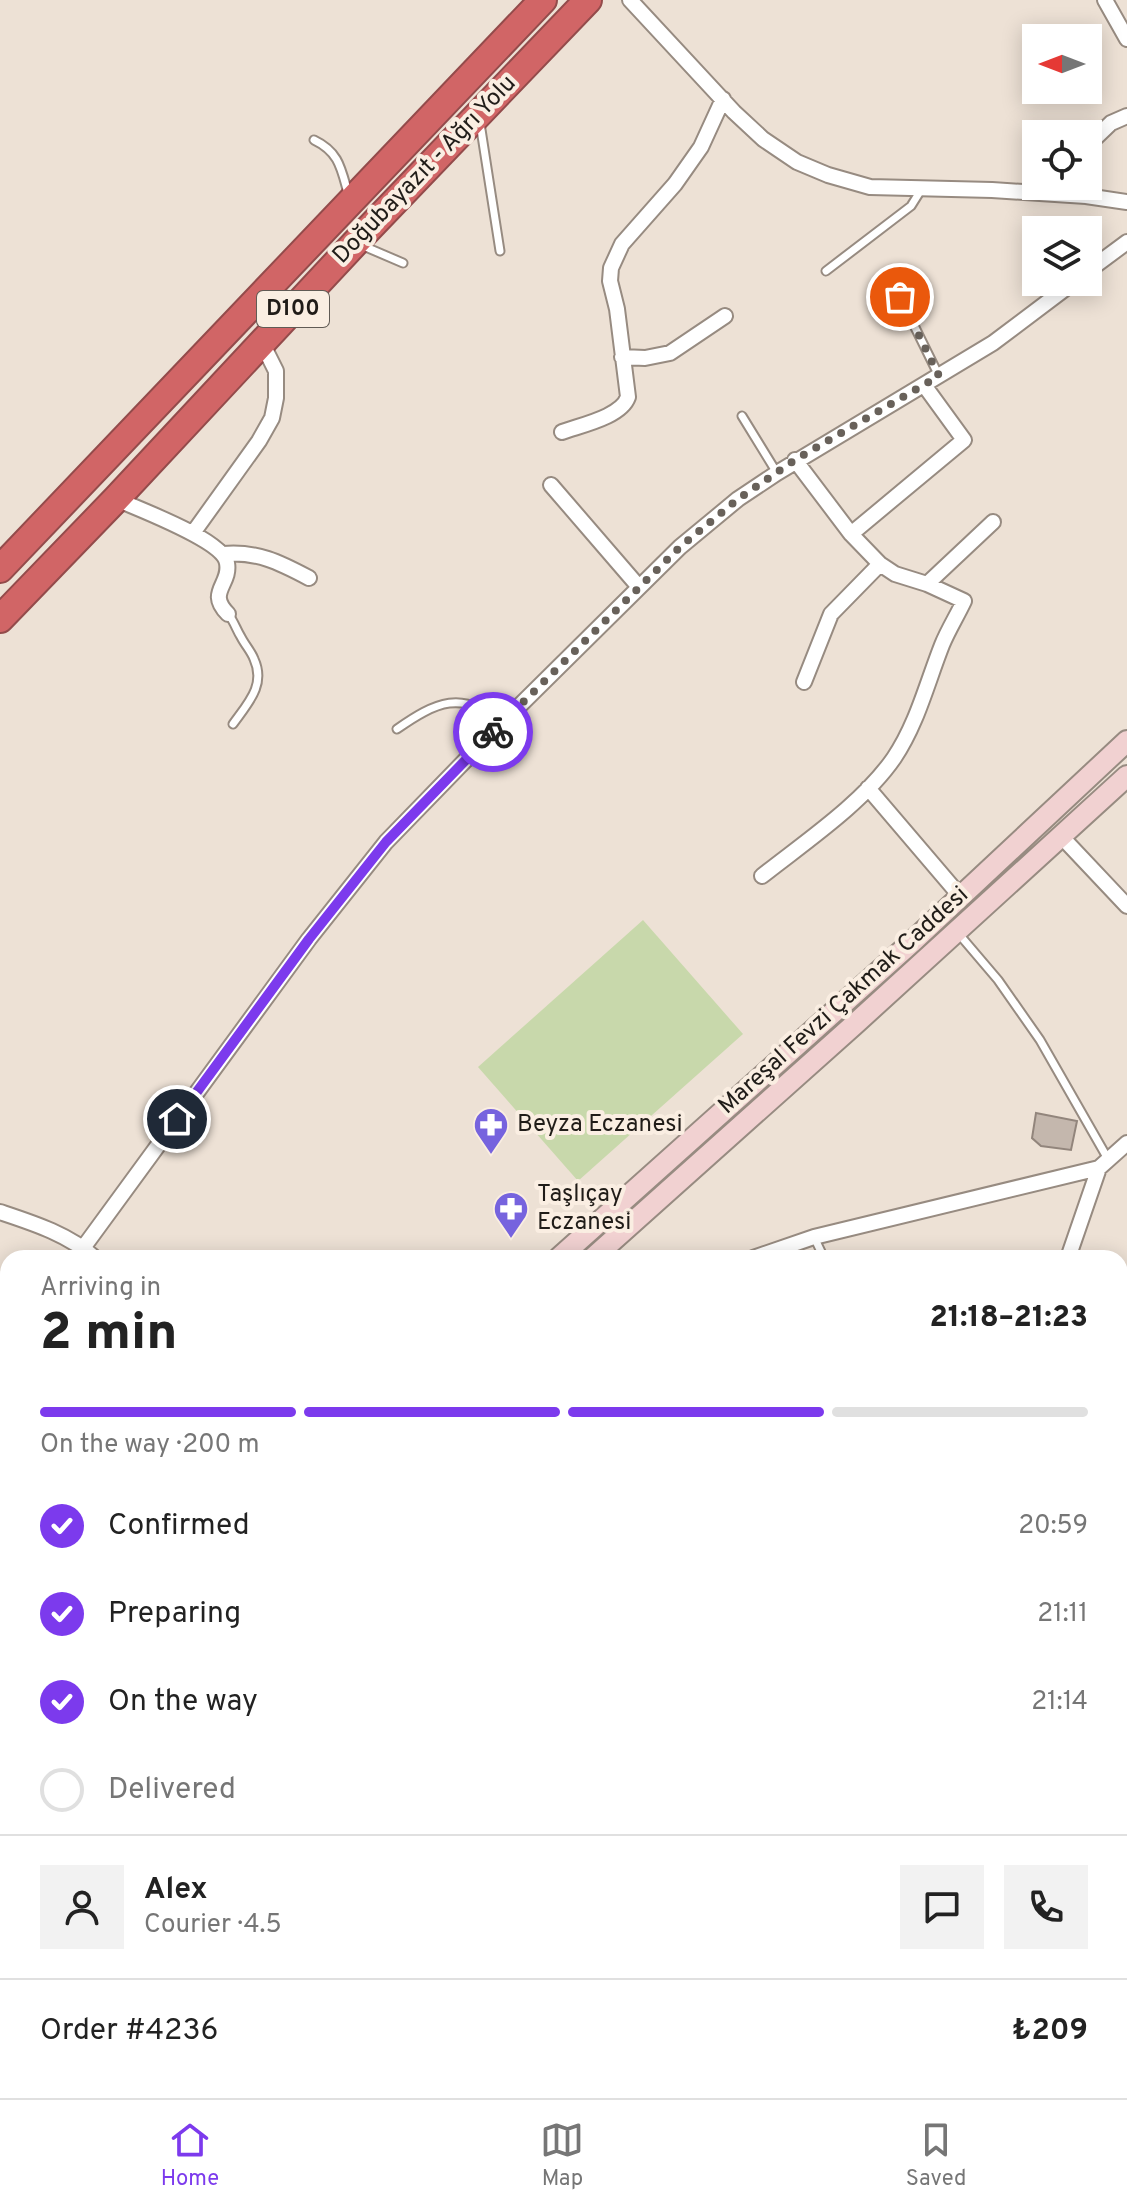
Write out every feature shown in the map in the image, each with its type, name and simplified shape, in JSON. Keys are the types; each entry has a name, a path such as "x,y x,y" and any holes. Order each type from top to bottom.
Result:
{"highway":[{"name":"Doğubayazıt - Ağrı Yolu","path":"0,569 543,0"},
{"name":"Doğubayazıt - Ağrı Yolu","path":"0,619 588,0"}],"street":[{"path":"630,0 734,112 763,139 797,162 870,187 1022,190"},
{"path":"1105,0 1127,39"},
{"path":"562,432 610,415 625,405 628,397 617,309 610,281 611,268 622,244 675,184 701,147 723,99"},
{"path":"1102,132 1111,123 1127,116"},
{"path":"1102,197 1127,202"},
{"path":"1102,261 1127,242"},
{"path":"83,1248 309,939 386,842 639,587 680,547 738,499 795,460 993,343 1055,296"},
{"path":"622,357 645,358 670,353 725,316"},
{"path":"193,533 272,418 276,371 262,343"},
{"path":"851,534 964,440 924,385"},
{"path":"762,876 857,799 895,756 915,718 943,644 964,601 895,574 880,564 851,534 795,460"},
{"path":"551,485 639,587"},
{"path":"116,499 193,533 223,554 227,568 218,601 228,614"},
{"path":"927,584 993,522"},
{"path":"223,554 251,554 276,560 309,578"},
{"path":"804,682 831,614 880,564"},
{"name":"Mareşal Fevzi Çakmak Caddesi","path":"568,1250 961,897 1127,741"},
{"name":"Mareşal Fevzi Çakmak Caddesi","path":"602,1250 1127,776"},
{"path":"868,788 961,897"},
{"path":"1060,835 1127,906"},
{"path":"1071,1250 1104,1164 1127,1143"},
{"path":"776,1250 814,1237 1104,1164"},
{"path":"0,1212 46,1228 85,1250"}],"lane":[{"path":"478,113 500,251"},
{"path":"314,140 336,156 351,203"},
{"path":"826,271 911,206 922,189"},
{"path":"356,242 403,263"},
{"path":"900,297 939,376"},
{"path":"742,416 777,473"},
{"path":"228,614 255,661 259,682 256,693 233,724"},
{"path":"397,729 426,709 445,703 465,703 479,708 500,726"},
{"path":"956,932 998,980 1040,1040 1104,1164"},
{"path":"814,1237 820,1250"}],"green space":[{"path":"643,920 743,1034 578,1181 478,1067"}],"building":[{"path":"1036,1113 1077,1121 1071,1150 1041,1146 1032,1138"}],"way so far":[{"path":"493,732 680,547 738,499 795,460 939,376 900,297"}],"place":[{"name":"Beyza Eczanesi","path":"491,1156"},
{"name":"Taşlıçay Eczanesi","path":"511,1240"}],"route":[{"path":"177,1119 309,939 386,842 493,732"}]}
